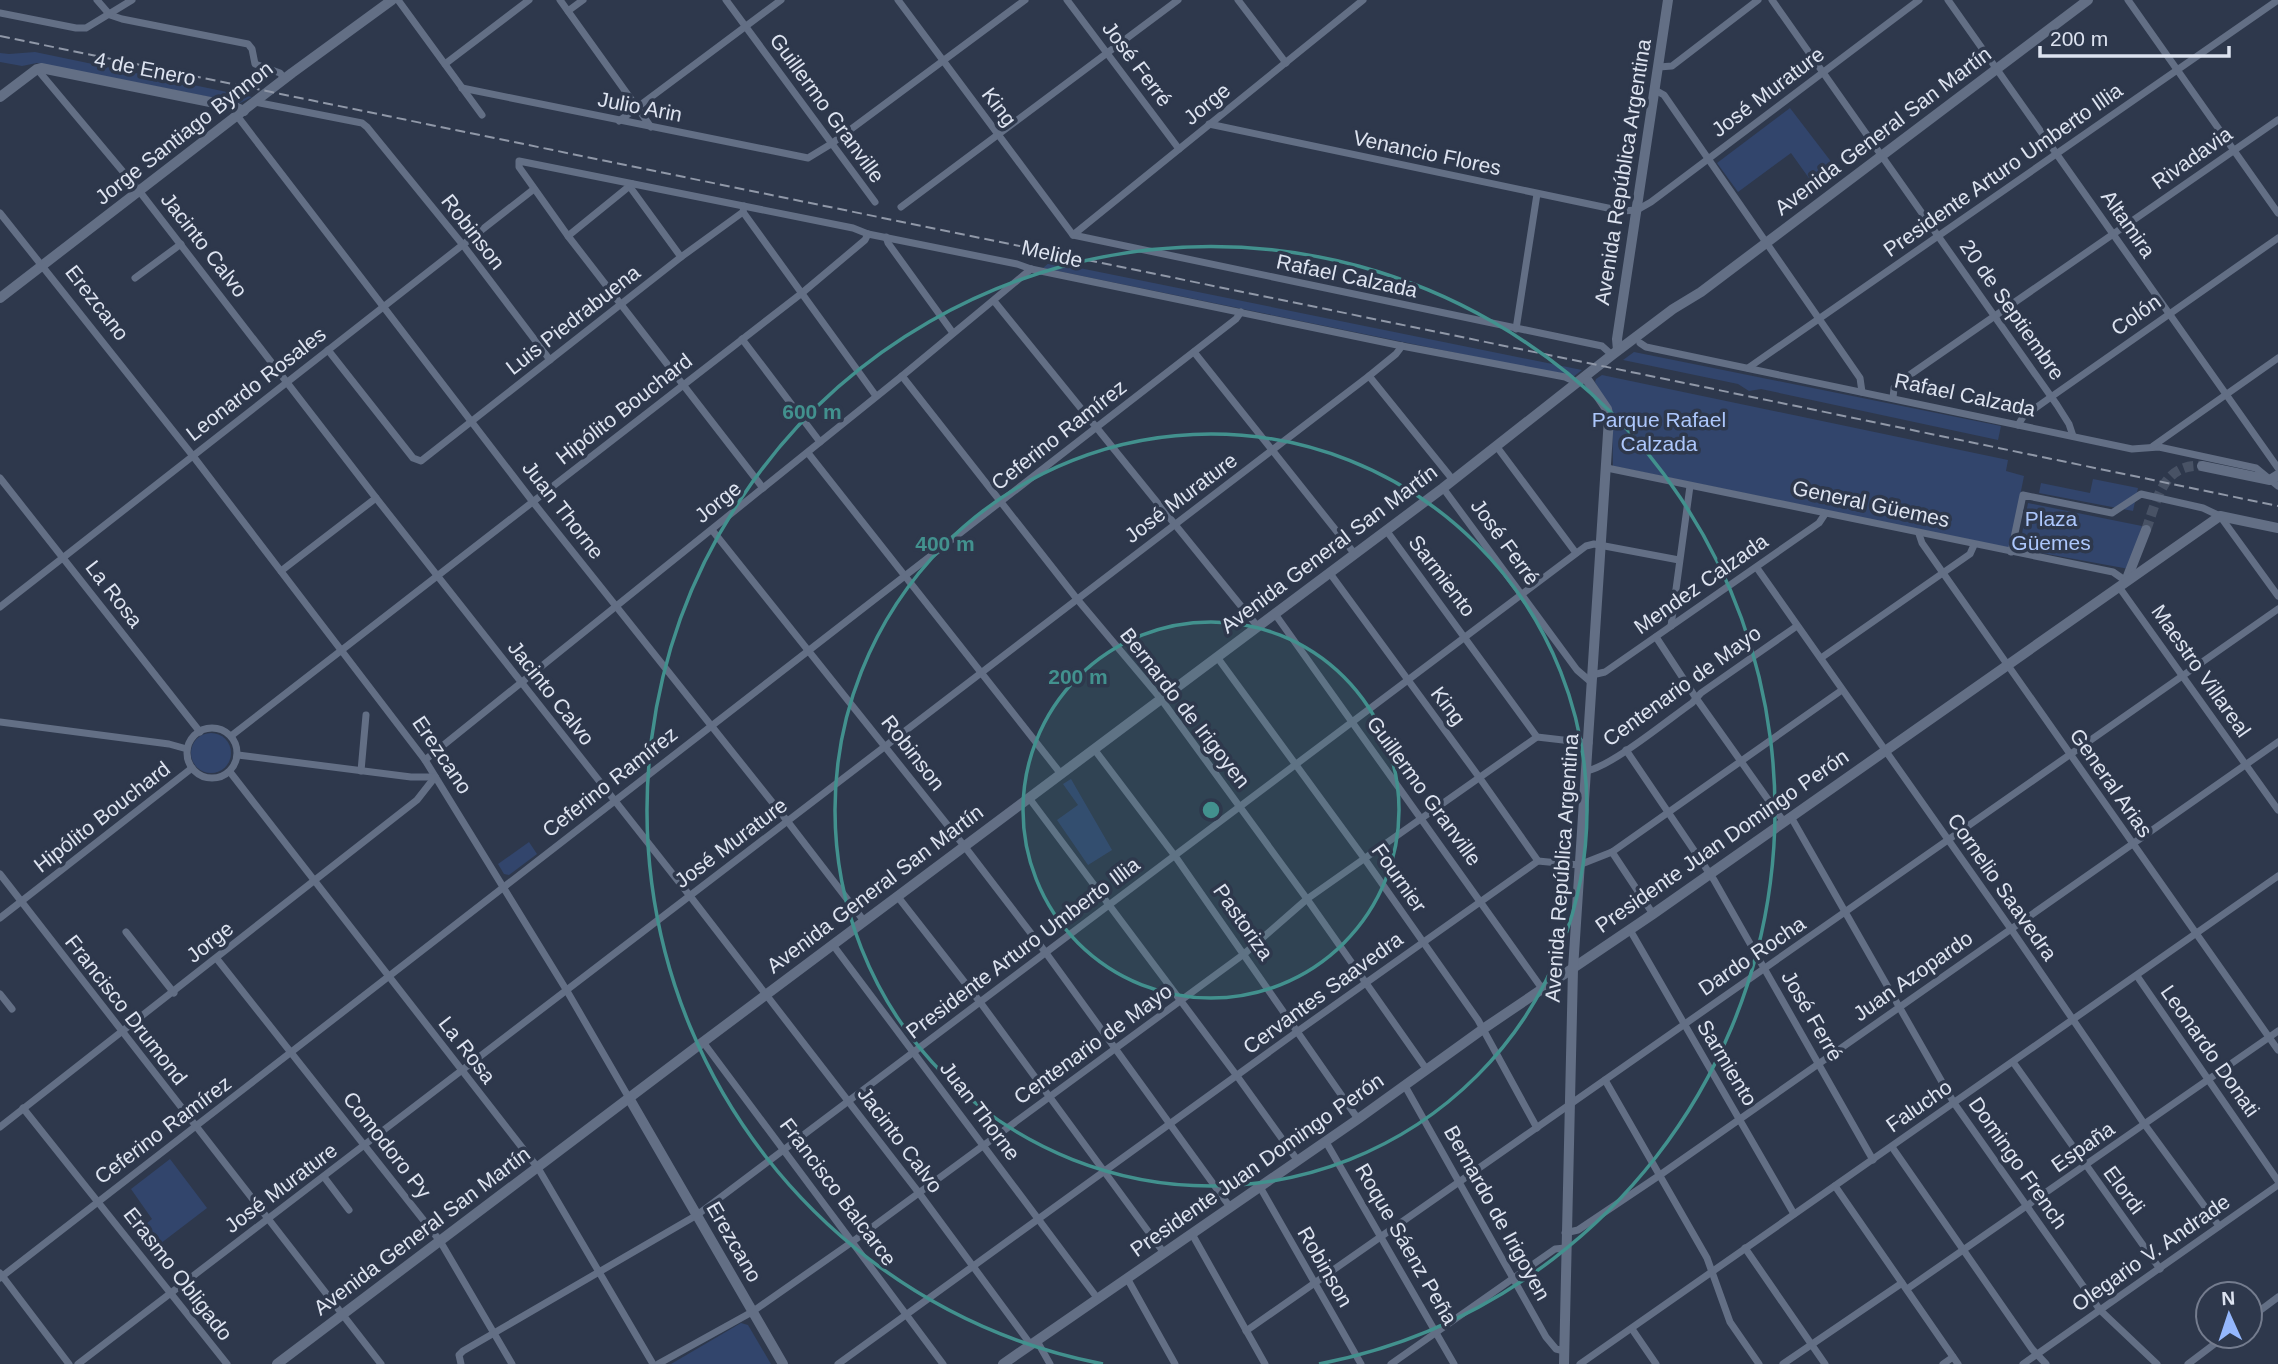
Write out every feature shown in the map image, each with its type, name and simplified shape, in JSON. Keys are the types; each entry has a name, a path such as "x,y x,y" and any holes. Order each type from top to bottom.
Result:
{"main road":[{"name":"Jorge Santiago Bynnon","path":"0,298 392,0"},
{"name":"Avenida República Argentina","path":"1615,352 1668,0"},
{"name":"Avenida General San Martín","path":"277,1364 1354,553 1497,447 1504,445 1615,352 1701,292 2088,0"},
{"path":"0,97 37,69"},
{"name":"4 de Enero","path":"37,69 235,107 241,114"},
{"name":"Avenida General San Martín","path":"1582,382 1640,343 1701,292"},
{"name":"Avenida República Argentina","path":"1564,1364 1573,969 1609,418 1606,409 1582,382"},
{"path":"2202,466 2275,481"},
{"path":"2220,516 2278,528"},
{"name":"Presidente Juan Domingo Perón","path":"1003,1364 1326,1142 1483,1029 1653,914 2220,516"},
{"path":"2123,584 2146,530"},
{"name":"Erezcano","path":"628,1098 783,1364"}],"street":[{"path":"97,0 110,15 248,44 252,49 255,64 280,73 285,79"},
{"path":"0,13 86,28 132,0"},
{"path":"398,0 482,115"},
{"path":"445,64 529,0"},
{"path":"559,0 650,127"},
{"path":"568,11 583,0"},
{"name":"Guillermo Granville","path":"726,0 875,202"},
{"path":"619,121 781,0"},
{"name":"King","path":"898,0 1073,235"},
{"path":"831,144 1025,0"},
{"name":"José Ferré","path":"1067,0 1179,149"},
{"path":"901,207 1178,0"},
{"path":"1238,0 1286,63"},
{"name":"Jorge","path":"1073,235 1363,0"},
{"path":"1659,67 1672,66 1758,0"},
{"name":"20 de Septiembre","path":"1772,0 2051,397 2069,424 2073,436"},
{"name":"José Murature","path":"1637,210 1919,0"},
{"name":"Altamira","path":"1948,0 2278,468"},
{"path":"2128,0 2278,214"},
{"name":"Presidente Arturo Umberto Illia","path":"1748,368 2278,0"},
{"name":"Jacinto Calvo","path":"37,69 181,244 376,498 690,895 1050,1364"},
{"name":"Julio Arin","path":"463,88 804,159 812,157 831,144"},
{"path":"1655,90 1664,95 1767,242 1860,378 1862,392"},
{"name":"Robinson","path":"255,102 362,123 367,127 463,245 550,360"},
{"name":"Juan Thorne","path":"241,114 533,502 864,921"},
{"name":"Rivadavia","path":"1893,398 1894,388 1898,383 2278,120"},
{"name":"Venancio Flores","path":"1209,124 1537,194 1622,211 1637,210"},
{"name":"Melide","path":"534,189 519,167 519,161 743,209 853,228 868,234 1031,269 1582,382"},
{"path":"568,236 631,185 681,257"},
{"path":"534,189 763,488"},
{"name":"Leonardo Rosales","path":"0,607 534,189"},
{"path":"1516,330 1537,194"},
{"path":"743,209 876,396"},
{"name":"Luis Piedrabuena","path":"328,350 414,458 421,461 743,209"},
{"name":"Erezcano","path":"0,213 193,456 425,760 567,991 628,1098"},
{"name":"Hipólito Bouchard","path":"231,736 802,293 865,240 868,234"},
{"name":"Rafael Calzada","path":"1073,235 1602,346 1615,352"},
{"path":"886,237 953,333"},
{"name":"Colón","path":"2018,425 2023,417 2278,238"},
{"path":"135,278 181,244"},
{"name":"Jorge","path":"425,760 808,453 1031,269"},
{"path":"994,300 1258,626"},
{"name":"Ceferino Ramírez","path":"1,1275 505,888 613,801 1194,352 1241,312"},
{"path":"742,339 820,442"},
{"name":"Rafael Calzada","path":"1640,343 1646,347 2132,449 2152,446 2256,468 2275,481"},
{"name":"José Murature","path":"78,1364 1370,376 1402,346"},
{"path":"1194,352 1354,553"},
{"path":"2152,446 2278,358"},
{"name":"Bernardo de Irigoyen","path":"902,376 1077,599 1161,699 1307,899 1427,1070"},
{"name":"José Ferré","path":"1370,376 1453,480"},
{"path":"1497,447 1576,553"},
{"path":"808,453 1061,774"},
{"name":"General Güemes","path":"1607,468 2113,572 2123,584"},
{"name":"La Rosa","path":"0,478 200,732"},
{"path":"1671,626 1690,486"},
{"name":"José Ferré","path":"1443,488 1577,670 1592,678"},
{"path":"2011,552 2023,495 2112,513 2141,494 2203,508 2220,516 2278,596"},
{"path":"281,571 376,498"},
{"name":"Mendez Calzada","path":"1592,678 1605,672 1757,568 1819,523 1825,514"},
{"name":"Robinson","path":"712,530 965,846 1230,1207"},
{"name":"Sarmiento","path":"1386,530 1536,737"},
{"name":"General Arias","path":"1919,534 1943,573 2278,1050"},
{"name":"Presidente Arturo Umberto Illia","path":"461,1364 460,1355 463,1351 697,1215 1576,553 1589,544 1600,545"},
{"path":"1600,545 1679,560"},
{"path":"1821,659 1970,554 1974,545"},
{"path":"2113,572 2133,564"},
{"name":"Cornelio Saavedra","path":"1757,568 2145,1125 2219,1226"},
{"name":"King","path":"1329,572 1538,861"},
{"name":"Maestro Villareal","path":"2123,584 2182,676 2278,810"},
{"name":"Dardo Rocha","path":"1246,1331 2278,608"},
{"name":"Guillermo Granville","path":"1275,614 1543,990"},
{"name":"Centenario de Mayo","path":"1586,771 1598,768 1626,750 1797,626"},
{"name":"Domingo French","path":"1656,637 1740,760 1787,820 1846,913 1954,1103 2100,1310 2157,1364"},
{"name":"Fournier","path":"1217,657 1364,858 1483,1029 1537,1128"},
{"path":"1538,861 1579,865 1612,852 1843,690"},
{"path":"361,771 366,715"},
{"path":"0,722 187,748"},
{"path":"213,728 221,729 231,736 238,755 230,772 216,779 208,779 192,768 187,757 187,748 192,737 213,728"},
{"path":"1536,737 1589,743"},
{"name":"Centenario de Mayo","path":"659,1364 752,1312 852,1242 1182,1001 1244,954 1307,899 1536,737"},
{"name":"Juan Azopardo","path":"1566,1233 1578,1230 1660,1175 2278,742"},
{"name":"Pastoriza","path":"1094,749 1175,856 1358,1119"},
{"name":"José Ferré","path":"1626,750 1710,874 1873,1160"},
{"path":"238,755 411,777 435,776"},
{"name":"Hipólito Bouchard","path":"0,918 192,768"},
{"name":"La Rosa","path":"230,772 538,1168 653,1364"},
{"name":"Jorge","path":"0,1127 417,800 435,776"},
{"path":"1029,798 1298,1161"},
{"path":"1612,852 1653,914"},
{"name":"Cervantes Saavedra","path":"838,1364 1297,1031 1538,861"},
{"name":"Francisco Drumond","path":"0,874 381,1364"},
{"name":"Falucho","path":"1580,1364 2278,876"},
{"path":"898,897 1051,1097 1164,1253"},
{"name":"Sarmiento","path":"1630,930 1794,1214"},
{"path":"126,932 174,993"},
{"name":"Juan Thorne","path":"833,945 1098,1299"},
{"name":"Comodoro Py","path":"216,959 440,1241 512,1364"},
{"name":"Leonardo Donati","path":"2137,976 2278,1183"},
{"path":"0,994 12,1009"},
{"name":"España","path":"1783,1364 1904,1286 1965,1251 2278,1031"},
{"name":"Francisco Balcarce","path":"704,1042 943,1364"},
{"name":"Elordi","path":"2013,1062 2160,1269"},
{"path":"1605,1080 1712,1271 1730,1322 1759,1364"},
{"name":"Bernardo de Irigoyen","path":"1405,1086 1546,1337 1556,1349 1564,1351"},
{"name":"Erasmo Obligado","path":"23,1108 227,1364"},
{"name":"Roque Sáenz Peña","path":"1326,1142 1454,1364"},
{"path":"1892,1147 2041,1358"},
{"path":"324,1177 349,1210"},
{"name":"Olegario V. Andrade","path":"2024,1364 2041,1358 2100,1310 2278,1183"},
{"path":"1835,1186 1955,1361 1943,1364"},
{"name":"Robinson","path":"1260,1187 1361,1364"},
{"path":"1192,1234 1265,1364"},
{"path":"1391,1364 1555,1249 1565,1248"},
{"path":"1745,1248 1825,1364"},
{"path":"1,1275 69,1364"},
{"path":"1127,1278 1175,1364"},
{"path":"1632,1328 1656,1364"},
{"path":"2188,1364 2206,1350"}],"green space":[{"path":"35,52 252,97 240,103 37,63 22,66 0,62 0,53"},
{"path":"1790,108 1839,172 1816,188 1791,153 1738,192 1717,163"},
{"path":"1050,262 1582,370 1573,377 1043,268"},
{"path":"1634,352 2001,426 1998,440 1761,389 1749,391 1738,384 1623,360"},
{"name":"Parque Rafael Calzada","path":"1602,375 2008,460 2006,471 2024,476 2010,548 1613,466 1612,412 1595,382"},
{"path":"2093,479 2138,488 2133,511 2039,493 2041,483 2090,493"},
{"name":"Plaza Güemes","path":"2028,503 2142,526 2129,569 2019,549"},
{"path":"211,733 225,739 231,753 225,767 211,773 197,767 191,753 197,739"},
{"path":"1071,779 1112,850 1088,865 1057,820 1078,805 1063,784"},
{"path":"529,842 537,854 509,875 504,874 498,864"},
{"path":"170,1159 207,1208 152,1250 137,1231 152,1219 131,1189"},
{"path":"741,1323 748,1325 771,1364 671,1364"}],"tunnel":[{"path":"2146,530 2158,496 2170,477 2189,467 2202,466"}],"railway":[{"path":"0,36 2278,506"}]}
